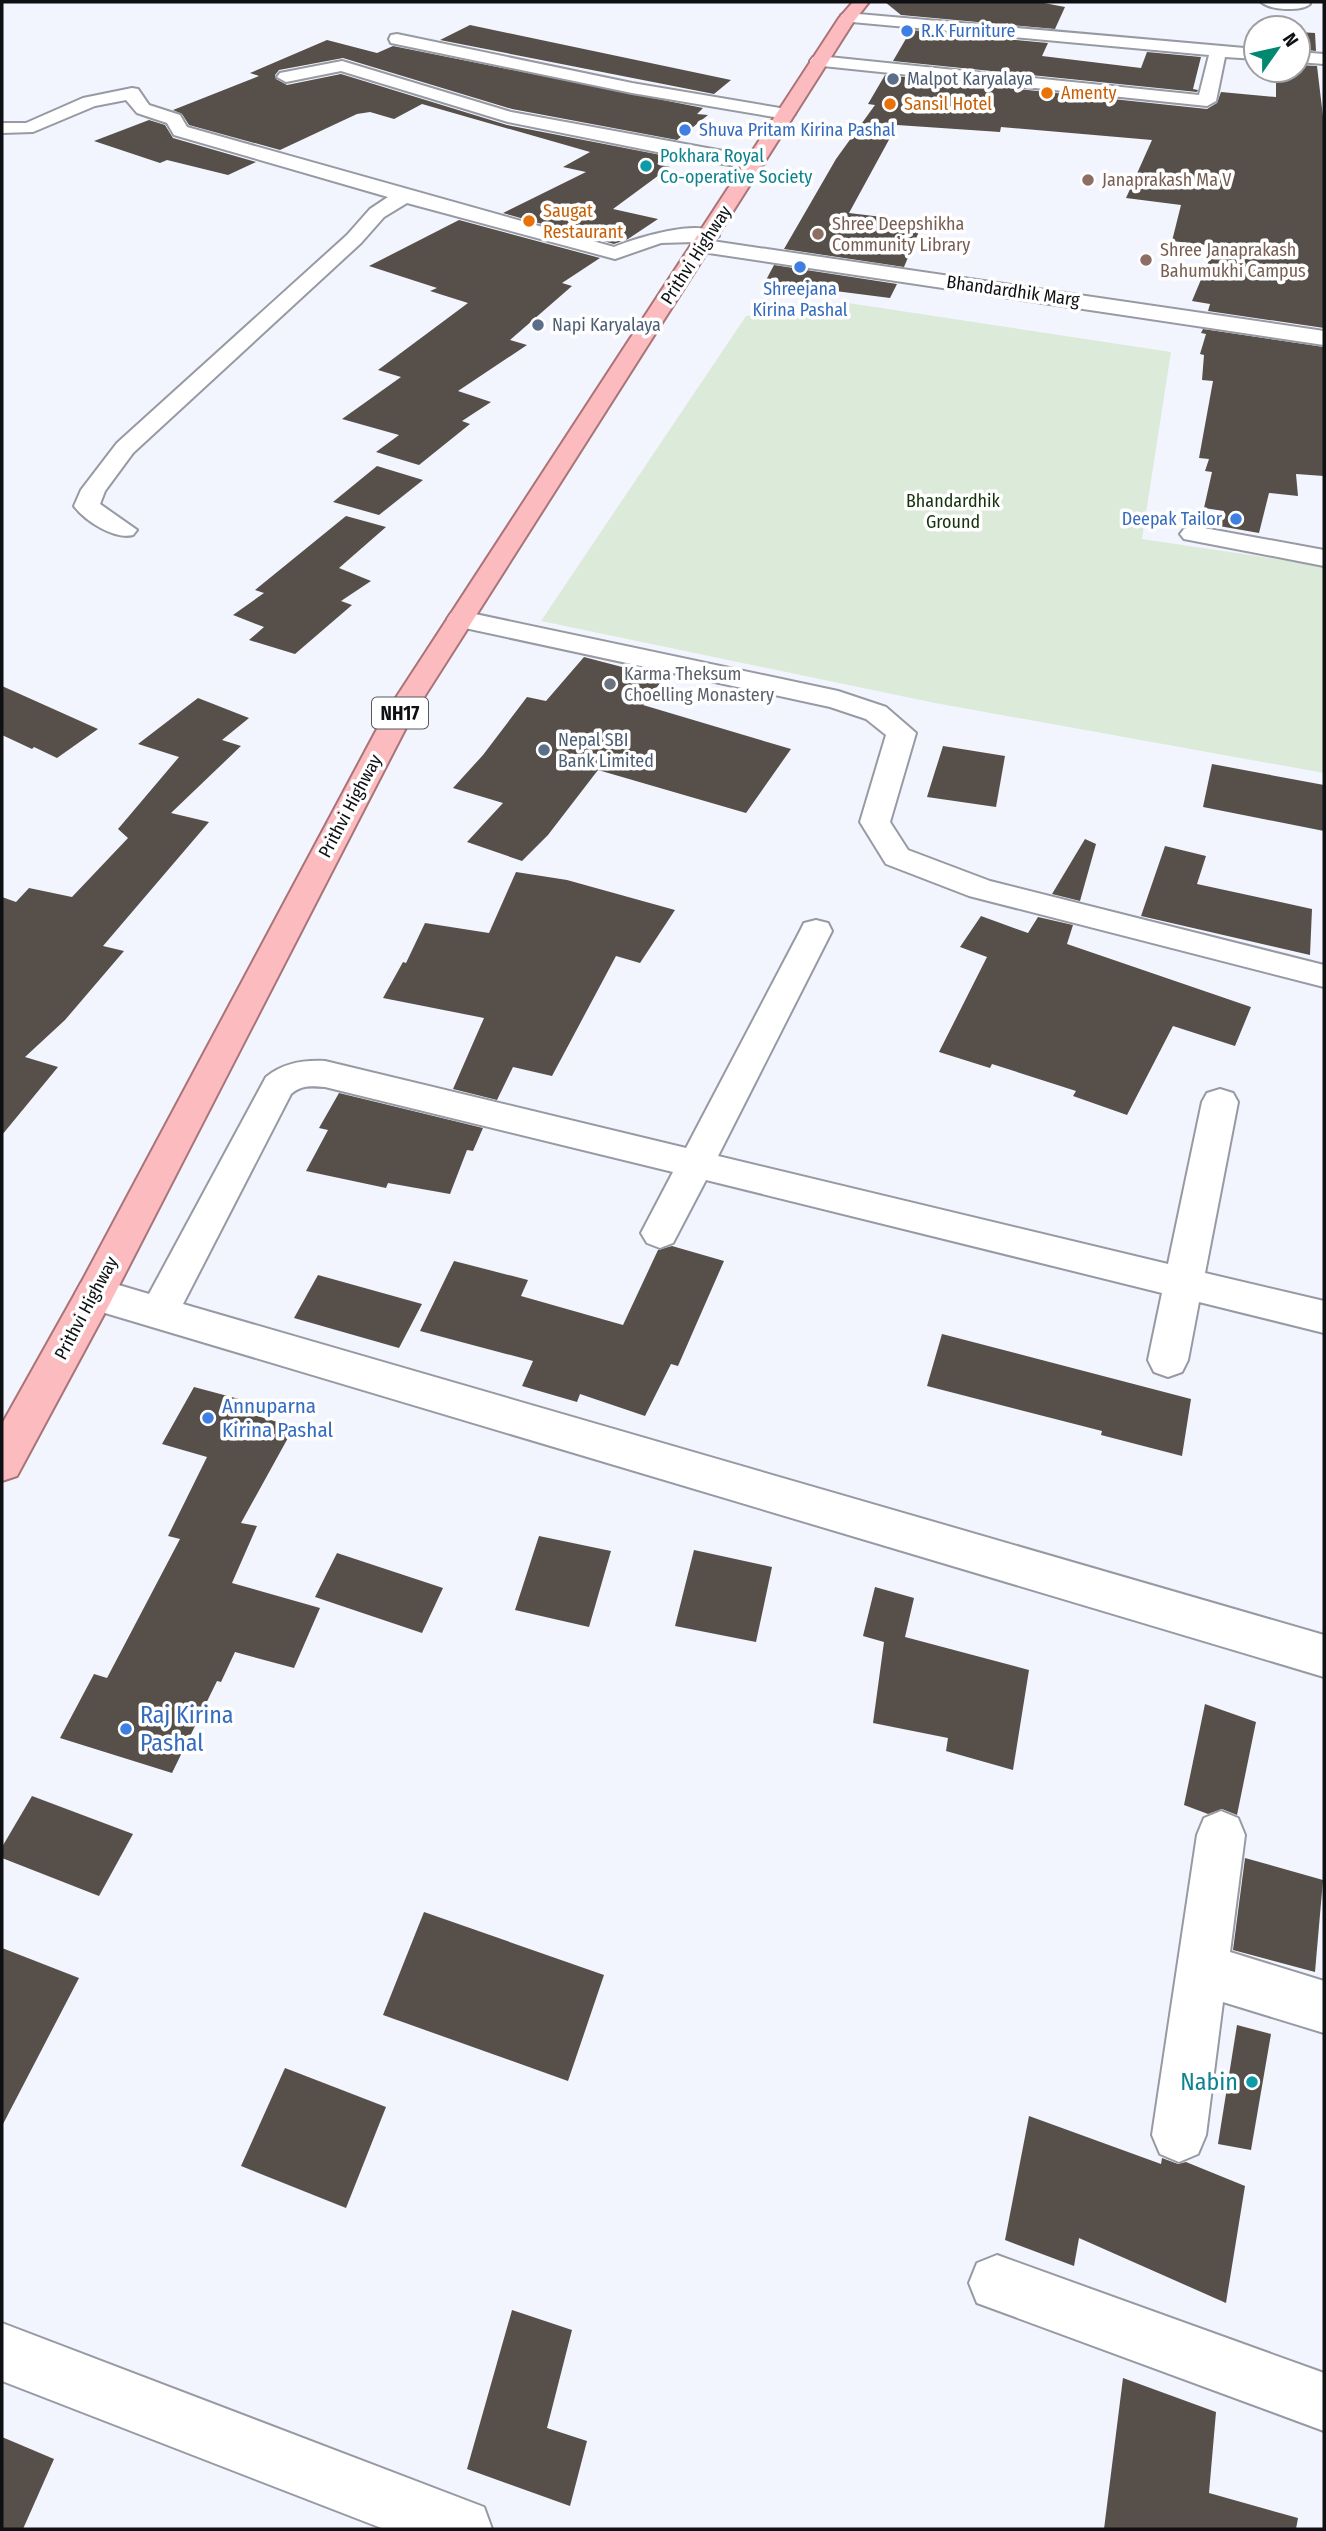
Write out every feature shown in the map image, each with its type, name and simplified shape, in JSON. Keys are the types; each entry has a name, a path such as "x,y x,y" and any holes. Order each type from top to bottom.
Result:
{"highway":[{"name":"Prithvi Highway","path":"2,1463 95,1294 398,716 756,163 819,61 862,13"}],"street":[{"path":"862,13 898,2"},
{"path":"1269,2 1302,4"},
{"path":"862,13 1242,53"},
{"path":"397,39 644,90 786,114"},
{"path":"819,61 1207,102 1218,51"},
{"path":"286,77 342,66 508,117 756,163"},
{"name":"Bhandardhik Marg","path":"2,128 17,131 53,121 88,102 132,93 134,102 146,112 174,119 180,131 407,194 541,235 615,253 659,237 705,241 1324,338"},
{"path":"124,530 100,517 87,506 93,490 125,448 354,239 377,213 407,194"},
{"path":"1193,534 1324,558"},
{"path":"461,619 838,700 876,713 901,733 875,822 897,857 980,889 1324,976"},
{"path":"660,1233 816,931"},
{"path":"159,1312 278,1086 289,1076 303,1072 325,1074 1324,1317"},
{"path":"1168,1360 1220,1102"},
{"path":"95,1294 1324,1656"},
{"path":"1179,2135 1221,1835"},
{"path":"1204,1970 1324,2007"},
{"path":"997,2283 1324,2402"},
{"path":"2,2352 462,2529"}],"green space":[{"name":"Bhandardhik Ground","path":"842,302 1171,352 1142,539 1324,566 1324,773 935,703 541,621 746,316"}],"building":[{"path":"885,2 1039,2 1065,7 1055,29 901,15"},
{"path":"470,25 731,80 714,94 440,40"},
{"path":"911,30 1048,43 1042,56 1141,68 1147,52 1201,57 1193,89 1198,90 893,61"},
{"path":"1312,33 1315,33 1316,51 1312,51"},
{"path":"327,40 377,53 393,46 703,108 697,114 708,115 677,140 512,109 343,58 279,70 275,75 276,79 287,85 341,74 507,125 666,156 657,164 670,167 613,209 658,219 628,239 614,244 503,213 586,172 563,167 590,152 422,104 394,119 370,112 357,114 280,150 189,125 182,114 173,110 259,76 250,73"},
{"path":"1312,66 1317,66 1324,125 1324,328 1208,311 1210,304 1192,301 1215,246 1172,241 1181,205 1126,198 1152,140 1001,127 1000,132 897,125 849,213 923,222 904,267 784,249 836,159 875,105 868,104 885,75 1207,109 1217,103 1221,92 1276,97 1276,84 1312,84"},
{"path":"149,120 165,125 173,138 256,162 228,175 167,160 160,163 94,141"},
{"path":"459,220 600,258 562,283 572,286 510,340 527,345 458,391 491,402 462,421 470,424 419,465 376,452 399,435 342,419 401,377 378,370 468,303 430,291 437,288 369,266"},
{"path":"774,265 897,284 890,298 765,282"},
{"path":"1203,329 1324,347 1324,476 1296,474 1298,496 1269,493 1259,533 1219,526 1224,511 1204,508 1212,472 1205,471 1209,459 1199,458 1213,381 1202,380 1204,355 1200,354 1206,334 1201,333"},
{"path":"377,466 423,480 379,515 333,502"},
{"path":"346,516 386,527 339,568 371,581 341,601 352,605 295,654 249,640 264,627 233,615 264,593 255,590"},
{"path":"584,657 664,678 643,705 791,749 746,813 598,770 548,835 522,861 467,842 503,803 453,788 483,755 527,697 546,701"},
{"path":"2,686 98,729 57,758 34,747 32,749 2,735"},
{"path":"198,698 249,718 222,740 241,746 171,813 209,822 103,946 124,951 65,1020 25,1057 58,1067 2,1135 2,897 16,902 29,888 72,897 128,838 118,829 179,757 138,744"},
{"path":"943,746 1005,756 996,807 927,797"},
{"path":"1212,764 1324,785 1324,831 1203,807"},
{"path":"1085,839 1096,844 1080,901 1052,894"},
{"path":"1165,846 1206,856 1197,884 1312,909 1310,955 1141,916"},
{"path":"516,872 567,880 675,910 640,963 616,956 552,1076 513,1067 497,1100 453,1089 484,1018 383,998 403,962 406,963 425,923 489,933"},
{"path":"981,916 1028,933 1038,917 1073,925 1067,944 1251,1007 1235,1046 1173,1026 1127,1115 1073,1096 1076,1091 992,1064 990,1068 939,1052 987,957 960,947"},
{"path":"339,1093 483,1128 473,1151 467,1150 450,1194 388,1183 386,1188 306,1171 328,1130 319,1128"},
{"path":"672,1246 724,1261 678,1366 671,1364 645,1416 580,1394 577,1402 522,1386 533,1361 420,1331 454,1261 528,1280 521,1296 623,1325 658,1250"},
{"path":"318,1275 422,1304 399,1348 294,1318"},
{"path":"942,1334 1191,1399 1182,1456 1101,1435 1102,1431 927,1386"},
{"path":"194,1387 239,1399 234,1409 294,1427 241,1523 257,1526 232,1583 320,1608 294,1668 235,1652 221,1682 217,1681 172,1773 60,1738 94,1674 107,1678 180,1539 168,1536 207,1457 162,1444"},
{"path":"539,1536 611,1551 589,1627 515,1610"},
{"path":"694,1550 772,1567 756,1642 675,1626"},
{"path":"337,1553 443,1588 422,1633 315,1597"},
{"path":"875,1587 914,1598 905,1637 1029,1670 1013,1770 946,1751 948,1738 873,1723 884,1642 863,1636"},
{"path":"1205,1704 1256,1722 1237,1815 1222,1809 1208,1814 1184,1805"},
{"path":"32,1796 133,1834 99,1896 2,1858 2,1847"},
{"path":"1245,1858 1323,1880 1315,1972 1233,1950"},
{"path":"424,1912 604,1975 568,2081 383,2015"},
{"path":"2,1948 79,1978 2,2126"},
{"name":"Nabin","path":"1237,2025 1271,2034 1251,2150 1218,2144"},
{"path":"285,2068 386,2107 346,2208 241,2166"},
{"path":"1029,2116 1161,2164 1162,2158 1178,2164 1186,2162 1245,2186 1226,2303 1079,2238 1074,2266 1005,2240"},
{"path":"512,2310 572,2330 547,2428 587,2441 570,2506 467,2469"},
{"path":"1123,2378 1216,2412 1209,2493 1298,2518 1296,2529 1104,2529"},
{"path":"2,2437 54,2459 23,2529 2,2529"}],"place":[{"name":"R.K Furniture","path":"907,31"},
{"name":"Malpot Karyalaya","path":"893,79"},
{"name":"Amenty","path":"1047,93"},
{"name":"Sansil Hotel","path":"890,104"},
{"name":"Shuva Pritam Kirina Pashal","path":"685,130"},
{"name":"Pokhara Royal Co-operative Society","path":"646,166"},
{"name":"Janaprakash Ma V","path":"1088,180"},
{"name":"Saugat Restaurant","path":"529,221"},
{"name":"Shree Deepshikha Community Library","path":"818,234"},
{"name":"Shree Janaprakash Bahumukhi Campus","path":"1146,260"},
{"name":"Shreejana Kirina Pashal","path":"800,267"},
{"name":"Napi Karyalaya","path":"538,325"},
{"name":"Deepak Tailor","path":"1236,519"},
{"name":"Karma Theksum Choelling Monastery","path":"610,684"},
{"name":"Nepal SBI Bank Limited","path":"544,750"},
{"name":"Annuparna Kirina Pashal","path":"208,1418"},
{"name":"Raj Kirina Pashal","path":"126,1729"},
{"name":"Nabin","path":"1252,2082"}]}
